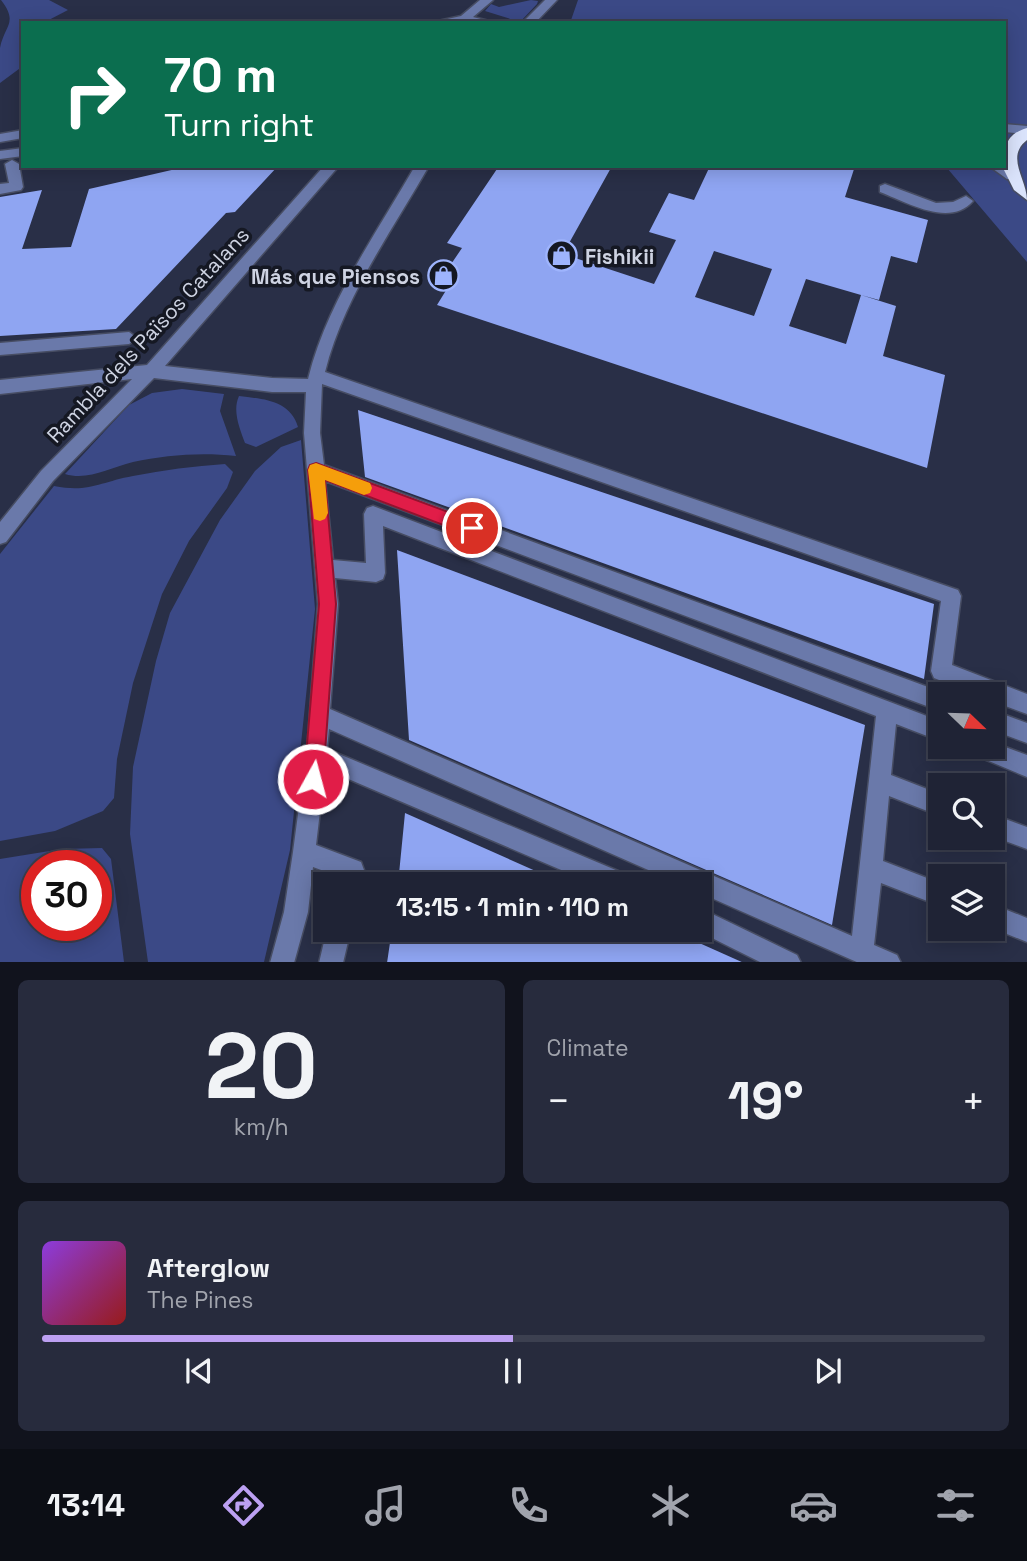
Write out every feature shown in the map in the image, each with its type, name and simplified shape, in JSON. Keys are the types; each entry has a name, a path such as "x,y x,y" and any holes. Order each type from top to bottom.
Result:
{"highway":[{"path":"1027,131 1013,142 1007,160 1012,176 1027,194"}],"street":[{"path":"464,19 487,0"},
{"path":"529,21 547,4"},
{"path":"450,21 478,21"},
{"path":"1006,128 1027,131"},
{"path":"0,138 21,135"},
{"path":"0,188 16,187 6,160"},
{"name":"Rambla dels Països Catalans","path":"0,536 47,476 151,371 330,168"},
{"path":"282,962 296,912 304,852 320,715 328,604 312,433 315,381 344,302 421,168"},
{"path":"999,168 1012,176"},
{"path":"885,188 938,209 958,207 966,201"},
{"path":"0,349 129,338"},
{"path":"0,387 151,371 272,385 315,381 951,596 941,671 1027,704"},
{"path":"316,470 928,697"},
{"path":"325,568 376,573 373,514 928,726"},
{"path":"862,952 887,710"},
{"path":"320,715 889,962"},
{"path":"1005,725 1027,733"},
{"path":"316,755 594,872"},
{"path":"1005,757 1027,766"},
{"path":"880,782 928,800"},
{"path":"1005,830 1027,838"},
{"path":"304,852 352,872"},
{"path":"870,867 928,890"},
{"path":"1005,921 1027,930"},
{"path":"712,926 789,962"},
{"path":"331,962 336,942"}],"shaded area":[{"path":"1,0 49,0 68,10 47,21 21,21 21,67 0,83 0,48 10,19"},
{"path":"578,0 1027,0 1027,262 947,168 1006,168 1006,21 571,21"},
{"path":"538,1 521,21 485,11 491,4 499,7"},
{"path":"182,389 224,394 220,411 236,456 171,456 133,462 90,475 65,474 129,405 152,393"},
{"path":"239,396 266,400 282,406 289,411 298,427 256,447 245,443 237,414"},
{"path":"301,440 315,609 290,850 264,962 148,962 130,834 133,767 156,661 170,613 220,520 255,471 281,447"},
{"path":"225,464 233,472 227,488 189,541 162,594 133,683 117,759 114,798 103,811 55,831 0,841 0,554 54,486 94,486 156,472"},
{"path":"102,848 104,850 56,850"},
{"path":"21,856 21,941 112,941 112,867 124,962 0,962 0,859"}],"building":[{"path":"180,168 276,168 235,212 226,213 116,329 0,336 0,197 42,190 22,249 71,247 89,189"},
{"path":"498,168 611,168 563,254 654,284 676,240 649,232 669,193 694,200 709,168 854,168 845,197 928,220 917,263 891,256 879,300 861,295 896,306 883,356 945,375 927,468 437,305 453,279 443,276 462,248 447,243","holes":["714,251 772,269 754,316 695,297","806,279 861,295 846,344 789,326"]},
{"path":"358,410 934,604 924,679 365,477"},
{"path":"397,550 865,725 832,925 712,872 409,740"},
{"path":"405,813 538,872 399,872"},
{"path":"390,942 697,942 742,962 387,962"}],"slow traffic":[{"path":"320,513 316,470 364,488"}],"place":[{"name":"Fishikii","path":"562,256"},
{"name":"Más que Piensos","path":"443,276"}],"route":[{"path":"313,779 328,604 316,470 472,528"}]}
